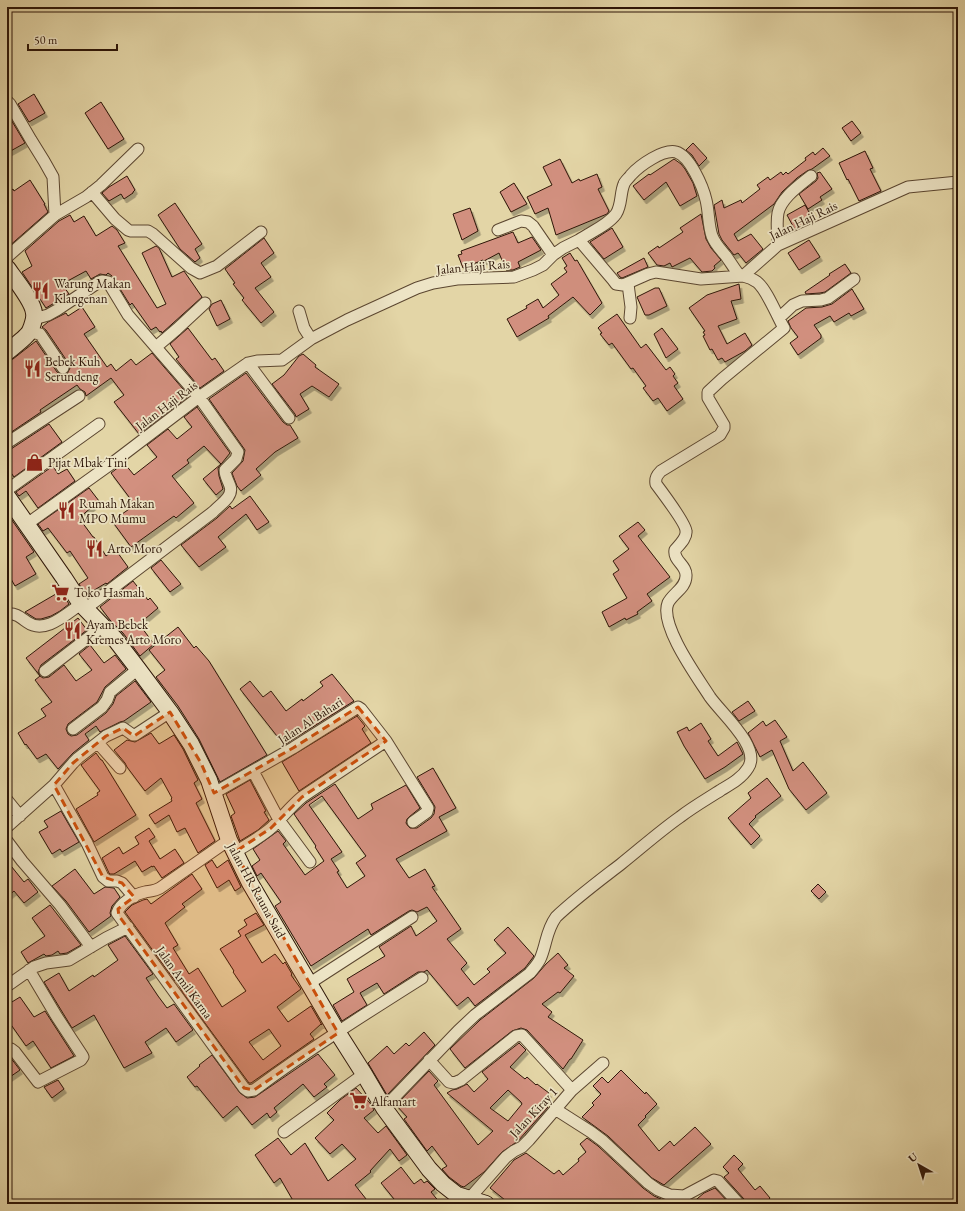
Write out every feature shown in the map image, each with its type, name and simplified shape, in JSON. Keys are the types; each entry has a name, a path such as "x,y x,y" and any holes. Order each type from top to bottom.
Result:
{"main road":[{"path":"7,352 32,325 34,313 32,305 8,268"},
{"name":"Jalan HR Rauna Said","path":"7,496 83,606 115,640 170,712 197,756 214,793 220,815 232,846 250,883 384,1108 429,1169 443,1184 461,1200 486,1204"}],"street":[{"path":"7,101 44,161 52,177 55,215"},
{"path":"8,268 55,215 101,185 138,149"},
{"name":"Jalan Haji Rais","path":"27,524 115,462 199,397 248,363 257,361 282,360 311,339 362,313 417,288 433,283 457,279 514,277 543,265 563,248 609,221 617,213 624,183 634,172 658,155 672,152 678,153 689,163 700,180 704,190 712,237 716,245 741,276 778,245 908,187 958,182"},
{"path":"778,245 778,215 780,208 794,190 811,176"},
{"path":"92,192 115,219 128,230 148,231 191,268 200,273 216,266 261,232"},
{"path":"498,230 521,222 528,222 533,226 553,255"},
{"path":"384,1108 429,1060 475,1016 530,973 541,958 548,931 556,917 680,817 737,780 750,766 752,758 749,747 728,717 712,699 684,656 676,642 669,624 667,612 668,604 685,583 686,570 675,556 675,550 685,536 686,530 656,484 656,478 661,472 723,432 724,425 708,398 708,392 784,328 764,290 753,279 741,276 701,279 656,272 648,274 628,284 616,284 579,240"},
{"path":"779,318 794,305 802,301 828,298 854,279"},
{"path":"7,614 13,613 36,626 43,626 50,624 83,606 213,512 227,498 231,489 225,475 225,470 236,460 238,452 199,397 128,315 110,284 105,281 99,282 32,325 40,334 63,368"},
{"path":"628,284 631,302 630,318"},
{"path":"156,347 178,329 205,303"},
{"path":"299,311 304,328 311,339"},
{"path":"248,363 289,418"},
{"path":"7,444 79,396"},
{"path":"7,490 99,424"},
{"path":"45,671 102,627"},
{"path":"73,729 102,707 110,692 138,669"},
{"name":"Jalan Al Bahari","path":"214,793 293,748 358,707 386,741 428,808 427,812 413,822"},
{"path":"7,827 54,785 73,763 106,736 122,728 133,735 138,734 170,712"},
{"name":"Jalan Amil Karna","path":"386,741 308,792 294,803 262,836 232,846 154,891 134,896 121,906 117,913 244,1088 251,1091 355,1020 422,978"},
{"path":"98,743 120,768"},
{"path":"253,771 279,820 310,862"},
{"path":"54,785 87,843 103,878 108,881 117,881 122,883 134,896"},
{"path":"7,800 20,816"},
{"path":"7,841 22,861 60,905 91,947"},
{"path":"310,983 412,917"},
{"path":"7,986 29,970 39,965 69,960 106,938 128,928"},
{"path":"7,1049 11,1049 15,1052 38,1082 81,1060 83,1057 29,970"},
{"path":"429,1060 449,1082 454,1083 461,1080 516,1036 522,1035 572,1090"},
{"name":"Jalan Kiray 1","path":"461,1200 502,1161 514,1151 522,1147 572,1090 603,1063"},
{"path":"284,1132 364,1074"},
{"path":"555,1109 603,1141 648,1183 658,1190 670,1195 684,1196"},
{"path":"676,1204 684,1196 714,1180 718,1180 739,1204"}],"highlighted area":[{"path":"358,707 386,741 302,797 271,828 235,852 338,1033 254,1090 244,1088 119,916 118,909 134,897 122,883 103,877 54,785 73,763 106,736 123,728 134,736 170,712 201,763 214,793 293,748"}],"building":[{"path":"34,94 45,113 29,122 18,104"},
{"path":"101,102 124,139 108,149 85,113"},
{"path":"7,113 25,143 7,153"},
{"path":"852,121 861,133 851,141 842,128"},
{"path":"693,143 707,158 699,166 692,155 686,150"},
{"path":"823,148 830,156 797,178 782,192 774,204 734,234 738,241 751,234 763,249 746,263 738,253 734,255 719,234 714,205 722,200 724,208 741,200 742,203 760,189 757,185 768,177 770,180 781,172 783,175 786,172 788,174 806,160 805,158 813,152 815,155"},
{"path":"865,151 873,168 870,169 881,191 859,201 839,163"},
{"path":"560,159 572,183 579,179 580,181 597,174 602,187 598,189 609,211 607,214 556,235 548,208 535,214 527,197 552,185 543,167"},
{"path":"674,159 685,169 693,183 697,196 680,206 666,182 644,200 633,186 649,174 650,175"},
{"path":"820,172 832,189 820,197 822,200 808,209 799,194 816,181 818,178 817,173"},
{"path":"127,176 135,190 133,193 124,199 121,194 109,201 102,193"},
{"path":"30,180 45,204 48,212 7,248 7,193 13,189 14,191"},
{"path":"514,183 527,204 511,212 500,192"},
{"path":"175,203 202,244 195,249 200,258 195,262 180,249 158,215"},
{"path":"805,205 814,221 795,230 787,215"},
{"path":"470,208 478,231 462,240 453,214"},
{"path":"701,214 706,239 721,260 714,266 715,268 712,271 702,272 690,258 672,267 670,263 664,266 657,265 648,253 658,246 659,248 683,232 680,228"},
{"path":"70,215 74,222 84,216 96,236 112,226 117,230 125,243 118,246 157,308 166,304 142,253 156,246 159,248 172,277 184,271 202,297 162,333 156,327 151,330 132,303 130,305 112,276 108,273 106,275 100,274 91,279 86,271 62,284 69,294 46,308 22,272 32,266 25,251 59,221"},
{"path":"612,228 623,247 604,259 590,242"},
{"path":"513,232 518,243 532,237 541,250 518,262 520,267 513,270 506,270 499,253 484,261 483,260 463,268 458,255 462,254 461,251"},
{"path":"264,238 274,253 261,263 271,277 255,288 274,312 261,323 242,300 244,298 233,284 235,283 225,269"},
{"path":"809,240 820,257 799,270 788,253"},
{"path":"570,253 575,261 577,260 602,303 590,315 573,297 548,316 549,318 517,337 507,319 527,308 526,306 538,299 543,308 559,295 551,284 567,272 564,268 567,266 562,258"},
{"path":"644,258 648,267 622,278 617,273"},
{"path":"845,264 851,273 825,292 806,294 805,292"},
{"path":"739,284 741,299 731,301 737,319 718,326 727,344 745,333 752,345 745,351 725,362 722,358 718,360 712,349 710,350 703,336 705,335 703,332 705,331 689,308 707,295"},
{"path":"655,288 659,288 667,306 649,315 645,315 637,297"},
{"path":"852,289 864,309 851,316 849,313 834,322 830,316 814,325 821,335 821,338 798,355 790,343 798,337 788,321 806,308 822,307 832,304"},
{"path":"221,300 230,319 217,326 209,309 212,304"},
{"path":"82,307 95,327 84,334 107,367 111,364 116,371 131,359 136,365 152,353 189,396 139,434 114,402 124,395 111,378 86,396 85,392 77,385 7,435 7,361 13,359 36,341 57,372 63,375 67,374 70,368 69,364 46,330 42,327 48,322 66,313 68,316"},
{"path":"617,314 641,348 646,344 666,370 670,367 675,374 673,376 678,383 674,386 683,399 667,411 658,398 653,401 643,388 646,386 633,368 631,369 612,343 609,345 600,334 602,333 598,328"},
{"path":"188,328 212,360 215,358 224,371 200,388 176,359 179,357 170,344"},
{"path":"662,328 678,349 666,358 654,334"},
{"path":"303,354 316,365 315,367 339,384 329,397 312,386 300,394 309,409 296,417 272,384 284,375 299,356"},
{"path":"246,373 283,422 290,425 298,438 275,452 256,469 261,475 241,491 237,486 232,473 243,461 245,450 209,399"},
{"path":"197,407 230,453 218,468 223,489 216,495 203,479 221,464 204,446 187,460 189,463 172,476 194,503 176,518 174,516 131,547 112,521 135,505 111,473 124,463 134,475 157,457 147,445 168,429 177,439 192,427 184,417"},
{"path":"49,424 62,442 14,477 7,467 7,450 11,449"},
{"path":"53,466 58,474 67,469 75,481 38,508 26,491 19,496 16,492"},
{"path":"89,488 99,501 79,518 94,537 106,556 115,549 128,567 107,584 106,583 86,595 79,584 88,578 70,551 67,553 48,528 43,531 38,524"},
{"path":"250,496 269,522 257,530 246,514 218,537 226,547 199,567 181,545 217,518 230,506 232,509"},
{"path":"7,513 34,552 26,557 36,574 15,586 7,572"},
{"path":"638,522 645,530 638,536 670,577 647,594 652,601 637,612 638,614 626,620 625,618 609,627 602,612 627,598 613,574 619,570 613,561 629,549 619,536"},
{"path":"161,560 181,584 170,592 151,568"},
{"path":"133,581 148,600 150,598 158,608 139,624 154,644 140,656 123,633 100,607"},
{"path":"61,591 69,604 60,611 41,619 36,619 25,612"},
{"path":"78,618 87,630 41,665 38,672 40,676 26,658"},
{"path":"178,627 194,648 196,646 209,661 267,755 220,782 199,739 178,706 156,677 165,670 149,650"},
{"path":"90,645 104,663 115,655 126,669 105,687 97,702 68,724 66,729 68,734 71,736 77,735 106,713 113,704 116,696 135,681 151,702 124,721 100,732 96,726 85,734 89,740 73,753 58,769 46,754 37,759 26,744 25,745 18,733 46,716 41,709 52,702 35,680 40,676 43,678 49,677 64,665 76,681 92,670 79,654"},
{"path":"332,674 354,701 284,745 240,689 250,681 263,697 271,691 286,711 302,699 303,701 323,686 320,682"},
{"path":"748,701 755,711 739,721 732,712"},
{"path":"357,716 365,726 362,729 371,743 299,791 282,762"},
{"path":"775,720 787,737 780,741 793,771 803,762 827,793 806,810 789,789 772,750 760,757 748,733 763,721 766,726"},
{"path":"701,723 711,739 708,741 718,756 737,742 743,754 705,779 677,732 687,727 689,731"},
{"path":"151,733 159,744 174,735 183,749 198,780 194,783 202,799 196,803 215,841 198,853 185,828 177,832 169,815 155,824 149,815 172,801 172,798 161,778 145,791 114,750 127,740 135,742"},
{"path":"96,753 102,760 136,815 94,842 76,809 98,795 97,793 100,791 81,765"},
{"path":"433,768 456,808 439,817 447,831 396,859 409,878 425,869 435,886 432,887 461,929 447,939 467,963 461,969 474,985 490,972 487,969 506,953 494,940 508,927 534,956 525,968 475,1006 468,997 457,1006 427,970 424,972 418,972 384,994 377,983 360,993 367,1005 342,1021 333,1005 354,992 347,979 385,956 379,947 411,926 416,936 437,921 427,907 417,912 412,910 409,911 371,935 368,929 311,966 275,906 281,902 261,873 257,876 252,866 260,860 253,849 278,831 286,841 283,844 305,875 324,861 315,847 316,846 294,814 306,803 335,784 358,819 373,809 371,804 406,785 420,808 407,819 406,823 410,828 417,828 431,818 434,814 435,807 417,777","holes":["322,796 366,856 356,863 365,876 347,888 337,872 339,871 331,859 342,852 309,805"]},
{"path":"767,778 781,796 755,816 756,817 749,824 760,836 751,845 728,818 751,798 748,793"},
{"path":"250,780 269,820 258,830 240,841 231,816 235,813 226,794"},
{"path":"61,811 79,842 62,852 60,849 52,854 39,832 48,827 44,821"},
{"path":"149,828 155,837 149,841 160,859 175,849 184,863 162,878 154,866 142,872 135,861 114,874 110,874 102,858 119,847 123,854 139,844 135,837"},
{"path":"212,860 217,868 228,860 241,887 235,891 229,880 217,888 205,865"},
{"path":"7,861 24,882 28,879 38,892 24,903 14,891 7,897"},
{"path":"75,869 94,894 105,887 114,888 120,897 112,906 110,913 111,916 89,932 66,901 52,886"},
{"path":"192,874 202,889 182,904 185,907 165,923 178,945 173,948 189,974 198,968 222,1007 246,991 220,949 241,936 238,931 247,925 244,920 256,913 264,925 245,935 262,963 275,954 283,964 285,962 292,974 291,975 301,989 277,1007 288,1022 311,1006 322,1025 321,1024 310,1034 314,1039 249,1083 183,993 176,980 175,981 125,912 132,905 143,900 147,899 151,904","holes":["269,1029 281,1046 263,1060 249,1042"]},
{"path":"818,884 826,892 819,899 811,891"},
{"path":"50,905 81,945 67,953 60,954 58,951 52,955 46,956 44,954 28,963 21,952 45,936 32,918"},
{"path":"125,936 153,974 146,978 158,996 167,1008 174,1004 193,1030 176,1042 166,1028 145,1042 152,1053 124,1068 94,1015 72,1028 44,982 59,973 69,991 93,975 94,977 118,960 108,945"},
{"path":"558,953 568,965 564,968 574,976 560,993 558,992 542,1004 552,1012 548,1017 583,1040 563,1069 527,1030 521,1028 512,1031 465,1068 450,1049 480,1020 534,978"},
{"path":"20,997 34,1017 45,1011 74,1056 51,1068 33,1041 26,1046 7,1019 7,1005"},
{"path":"424,1032 435,1045 387,1095 368,1063 387,1046 394,1054 406,1043 409,1046"},
{"path":"519,1043 526,1050 510,1067 525,1079 527,1077 549,1093 541,1102 548,1107 518,1141 502,1152 484,1172 464,1187 449,1177 442,1169 447,1166 432,1146 427,1151 404,1119 407,1117 396,1105 429,1071 438,1081 434,1085 478,1145 493,1131 447,1093 467,1084 474,1092 488,1079 482,1072","holes":["508,1090 522,1104 508,1121 490,1108"]},
{"path":"318,1054 335,1075 324,1084 327,1087 314,1097 303,1084 274,1108 277,1112 270,1118 267,1113 252,1125 237,1106 223,1118 197,1086 195,1087 187,1077 212,1055 240,1093 247,1098 255,1097"},
{"path":"10,1057 20,1070 7,1079 7,1060"},
{"path":"621,1070 657,1104 638,1125 659,1151 670,1141 674,1146 695,1127 711,1144 664,1185 652,1178 608,1136 582,1117 594,1105 592,1103 601,1094 593,1086 602,1077 608,1083"},
{"path":"58,1080 64,1089 52,1098 44,1087"},
{"path":"356,1088 370,1103 374,1110 364,1118 378,1133 386,1126 407,1155 399,1161 390,1149 370,1171 371,1172 355,1185 370,1204 295,1204 280,1178 274,1183 255,1155 278,1138 291,1155 305,1143 328,1181 356,1159 342,1144 330,1154 315,1138 334,1120 327,1113 340,1100"},
{"path":"587,1138 598,1146 643,1188 661,1199 665,1204 510,1204 490,1188 514,1160 526,1153 554,1174 559,1170 563,1175 579,1161 578,1159 586,1152 580,1144"},
{"path":"734,1155 743,1164 738,1169 755,1190 760,1186 773,1204 746,1204 744,1199 724,1177 729,1173 723,1167"},
{"path":"401,1167 414,1184 421,1179 424,1183 427,1181 435,1189 431,1192 441,1204 387,1204 394,1199 381,1183"},
{"path":"715,1188 730,1204 691,1204 704,1193"}],"place":[{"name":"Warung Makan Klangenan","path":"41,290"},
{"name":"Bebek Kuh Serundeng","path":"32,368"},
{"name":"Pijat Mbak Tini","path":"35,462"},
{"name":"Rumah Makan MPO Mumu","path":"66,510"},
{"name":"Arto Moro","path":"94,548"},
{"name":"Toko Hasmah","path":"61,592"},
{"name":"Ayam Bebek Kremes Arto Moro","path":"73,631"},
{"name":"Alfamart","path":"358,1101"}]}
